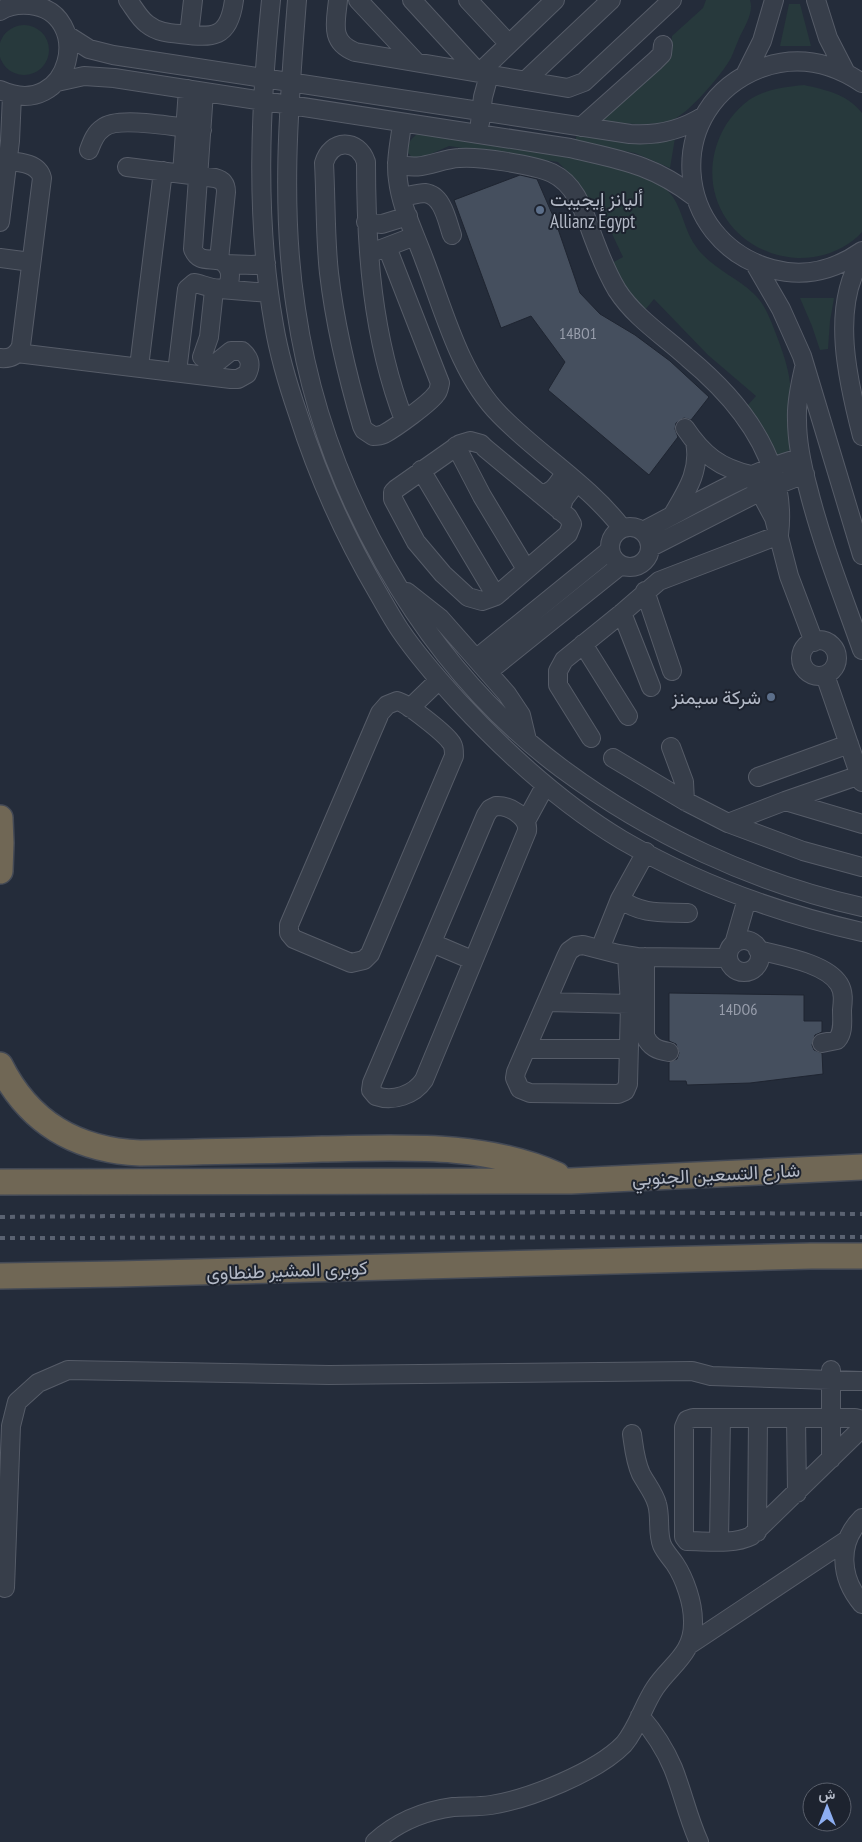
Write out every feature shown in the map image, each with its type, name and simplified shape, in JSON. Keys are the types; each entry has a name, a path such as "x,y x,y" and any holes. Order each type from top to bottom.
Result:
{"highway":[{"path":"0,818 0,871"},
{"path":"0,1065 17,1094 42,1119 71,1138 105,1150 140,1153 400,1148 450,1149 475,1152 516,1161 571,1181"},
{"name":"شارع التسعين الجنوبي","path":"571,1181 862,1168"},
{"path":"0,1182 571,1181"},
{"name":"كوبرى المشير طنطاوى","path":"0,1276 862,1256"}],"street":[{"path":"128,0 142,20 152,28 166,32 205,37 220,32 230,21 234,0"},
{"path":"189,35 193,0"},
{"path":"271,0 264,78 262,192 266,263 274,328 309,451 324,489 359,561 400,630 439,680 513,757 545,786 622,840 710,883 754,901 812,920 862,932"},
{"path":"297,0 288,161 288,241 296,310 308,374 326,436 340,472 372,541 398,586 432,636 480,694 527,740 592,790 697,850 776,882 824,898 862,907"},
{"path":"338,0 336,34 343,45 355,52 568,88 584,82 672,0"},
{"path":"358,0 416,62"},
{"path":"412,0 484,74"},
{"path":"468,0 509,44"},
{"path":"478,134 484,74 509,44 555,0"},
{"path":"525,81 611,0"},
{"path":"744,75 762,41 774,0"},
{"path":"816,0 828,38 845,71"},
{"path":"0,222 6,93 24,96 37,95 48,89 57,82 66,68 69,52 67,35 49,6 20,4 4,6"},
{"path":"67,35 83,46 101,52 630,134 658,134 684,127 704,116"},
{"path":"581,127 655,61 662,54 663,45"},
{"path":"862,83 845,71 812,62 777,62 744,75 728,86 704,116 696,135 692,156 692,176 696,197 704,218 718,237 735,252 755,264 785,272 816,272 846,262 862,251"},
{"path":"57,82 84,76 98,76 570,148 615,157 647,168 663,175 696,197"},
{"path":"196,90 190,175 193,249 201,259 253,265 266,263"},
{"path":"89,150 96,134 111,123 128,122 193,129"},
{"path":"402,123 397,163 398,182 408,216 462,359 478,388 498,414 604,506 622,528"},
{"path":"387,247 440,383 438,393 434,397 404,420 383,435 373,436 364,430 342,356 329,271 324,163 330,151 341,144 348,144 360,150 366,162 368,254 376,318 390,380 404,420"},
{"path":"397,163 416,167 449,159 475,158 542,170 559,177 566,183 577,198 595,244 618,290 644,321 690,359 733,401 748,420 772,466 777,484 781,514 779,535"},
{"path":"4,161 32,165 41,174 42,182 21,346 18,353"},
{"path":"127,167 219,179 226,188 222,262 230,275 229,281 217,289 209,337 202,357"},
{"path":"139,367 163,171"},
{"path":"402,197 422,194 434,196 440,204 452,235"},
{"path":"366,222 382,224 408,216"},
{"path":"368,254 416,236"},
{"path":"0,258 31,262"},
{"path":"862,258 852,276 845,304 846,347 856,390 862,436"},
{"path":"755,264 781,309 804,365 845,504 862,554"},
{"path":"177,372 187,289 191,284 198,283 217,289 269,293"},
{"path":"0,358 11,357 18,353 201,375"},
{"path":"804,365 799,388 796,420 803,466 826,551 862,650"},
{"path":"672,516 694,474 697,458 690,435 718,463 735,471 751,475 774,518 791,581 814,642"},
{"path":"470,441 481,444 560,511 572,524 570,531 496,596 482,600 468,597 433,564 416,542 392,495 396,489 456,446 470,441"},
{"path":"456,446 482,496 526,569"},
{"path":"647,539 672,516 751,475 772,466 803,466"},
{"path":"647,539 760,492 777,484 803,466"},
{"path":"422,470 496,596"},
{"path":"540,494 549,493 571,478"},
{"path":"560,511 571,478"},
{"path":"629,527 647,539 648,556 641,564 631,567 621,565 612,556 610,550 612,537 622,528 629,527"},
{"path":"591,738 561,692 557,678 558,671 564,660 622,613 645,591 668,576 779,535"},
{"path":"477,658 610,550"},
{"path":"489,671 621,565"},
{"path":"398,586 435,614 489,671 515,704 525,727 527,740 513,757"},
{"path":"645,591 672,671"},
{"path":"622,613 651,687"},
{"path":"814,642 826,642 835,650 837,662 830,672 825,675 812,674 802,664 801,657 807,645 814,642"},
{"path":"583,644 628,716"},
{"path":"728,823 785,801 861,778 825,675"},
{"path":"410,708 439,680"},
{"path":"397,702 402,702 410,708 450,741 454,756 370,954 364,960 351,963 294,939 289,933 289,925 383,709 387,705 397,702"},
{"path":"758,777 849,744"},
{"path":"671,747 684,782 685,801"},
{"path":"613,758 685,801 728,823 803,851 862,866"},
{"path":"526,821 500,805 493,807 488,812 372,1083 371,1090 376,1096 404,1095 413,1091 421,1084 527,831 526,821 545,786"},
{"path":"785,801 862,824"},
{"path":"600,949 620,899 646,852"},
{"path":"620,899 642,911 688,913"},
{"path":"743,949 754,901"},
{"path":"432,942 472,960"},
{"path":"627,956 630,1004 628,1084 625,1091 618,1094 525,1092 520,1088 516,1072 528,1049 569,951 576,946 583,945 627,956 650,957 743,949 815,966 834,978 843,995 842,1031 840,1036 822,1048"},
{"path":"650,957 654,1030 657,1036 669,1047"},
{"path":"547,1002 630,1004"},
{"path":"528,1049 629,1049"},
{"path":"5,1588 11,1426 17,1402 38,1383 68,1370 329,1375 692,1371 711,1376 831,1375 862,1370"},
{"path":"831,1375 862,1381"},
{"path":"831,1375 831,1460"},
{"path":"862,1423 859,1419 855,1418 690,1418 684,1427 684,1537 687,1541 746,1539 757,1532 862,1428"},
{"path":"719,1540 721,1418"},
{"path":"757,1532 758,1418"},
{"path":"796,1418 797,1493"},
{"path":"375,1842 393,1828 423,1814 455,1807 492,1805 556,1785 614,1752 623,1744 636,1726 655,1687 678,1662 689,1645 692,1634 693,1612 682,1578 662,1546 658,1507 637,1464 632,1434"},
{"path":"862,1518 851,1531 844,1550 844,1570 851,1589 862,1604"},
{"path":"689,1645 847,1540"},
{"path":"640,1716 653,1731 673,1768 686,1809 700,1842"}],"shaded area":[{"path":"706,0 750,0 751,9 731,58 695,103 677,117 661,123 643,124 597,121 668,57 671,50 672,36 703,8"},
{"path":"789,4 800,4 811,46 780,46"},
{"path":"19,25 29,25 42,32 49,45 49,55 42,68 29,75 19,75 10,71 3,64 -1,55 -1,45 3,36 10,29"},
{"path":"804,85 843,97 862,113 862,232 848,244 832,252 815,257 797,258 774,254 754,245 737,232 724,216 716,197 712,176 714,154 722,132 741,107 755,96 769,91"},
{"path":"577,133 675,138 670,168 635,153 575,142"},
{"path":"417,134 617,165 655,181 668,191 673,197 697,248 717,267 753,293 768,315 783,352 789,376 793,437 789,450 784,454 776,456 747,406 756,396 708,355 654,299 645,310 630,294 612,263 623,257 596,200 588,202 567,171 558,162 449,146 424,157 413,158 408,153 408,147 411,140"},
{"path":"800,298 834,298 828,349 820,350"}],"building":[{"path":"520,175 537,179 556,223 580,293 600,314 635,335 670,361 709,397 691,420 684,418 676,423 675,429 678,437 649,475 548,390 565,362 531,316 501,328 454,200"},
{"path":"669,993 804,995 804,1021 822,1021 822,1032 815,1035 812,1045 814,1050 822,1053 823,1074 750,1083 687,1085 686,1081 669,1081 669,1062 677,1059 679,1053 676,1044 669,1041"}],"railway":[{"path":"0,1217 576,1212 862,1214"},
{"path":"0,1238 862,1237"}],"place":[{"name":"أليانز إيجيبت Allianz Egypt","path":"540,210"},
{"name":"شركة سيمنز","path":"771,697"}]}
